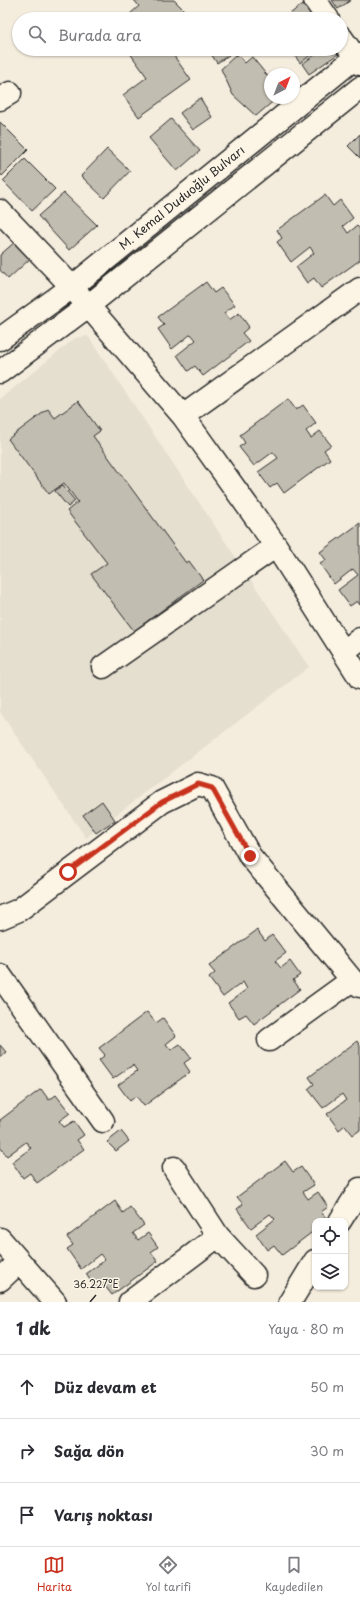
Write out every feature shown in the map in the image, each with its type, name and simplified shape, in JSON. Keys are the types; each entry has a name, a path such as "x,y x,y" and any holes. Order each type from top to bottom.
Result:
{"street":[{"path":"315,0 323,12"},
{"path":"348,46 358,58"},
{"name":"M. Kemal Duduoğlu Bulvarı","path":"0,339 72,287 358,58"},
{"path":"0,372 88,306 360,88"},
{"path":"0,211 72,287 183,416 276,546 352,645 360,678"},
{"path":"183,416 360,289"},
{"path":"103,667 276,546"},
{"path":"0,918 19,910 162,802 198,784 212,788 250,856 356,983 269,1040"},
{"path":"0,975 103,1121"},
{"path":"174,1168 218,1236 254,1275"},
{"path":"342,1218 360,1189"},
{"path":"130,1302 218,1236"},
{"path":"0,1239 55,1302"},
{"path":"0,1280 19,1262"},
{"path":"290,1302 312,1266"}],"shaded area":[{"path":"88,336 309,667 86,838 0,712 0,399 75,338"}],"building":[{"path":"134,0 174,0 185,11 132,12 139,6"},
{"path":"332,0 351,0 338,9"},
{"path":"303,4 309,12 292,12"},
{"path":"132,56 174,56 191,80 139,117 123,95 147,77"},
{"path":"212,56 228,56 217,63"},
{"path":"235,56 239,56 245,63 252,57 264,72 264,104 270,104 256,116 233,95 221,69"},
{"path":"295,56 310,56 300,63"},
{"path":"313,56 335,56 309,74 302,64"},
{"path":"200,98 212,117 193,130 180,113"},
{"path":"171,119 200,151 177,171 149,138"},
{"path":"0,122 28,150 2,176 0,173"},
{"path":"360,134 360,158 348,146"},
{"path":"107,149 130,171 104,198 81,176"},
{"path":"25,159 55,189 32,211 3,181"},
{"path":"64,193 97,225 69,250 38,216"},
{"path":"325,195 333,206 340,200 353,218 343,226 348,233 357,226 360,229 360,260 321,288 314,278 307,283 296,267 314,253 310,247 291,262 277,242 282,238 277,230"},
{"path":"16,241 32,257 8,279 0,270 0,255"},
{"path":"206,282 214,293 221,288 235,305 224,313 229,320 239,313 249,327 242,333 249,341 203,376 195,366 188,371 177,355 196,340 191,334 172,349 158,329 164,325 158,317"},
{"path":"288,399 296,410 303,405 316,423 306,431 311,438 320,431 331,445 324,450 330,459 284,493 277,483 270,488 258,472 278,458 273,452 254,466 239,447 245,443 240,435"},
{"path":"78,401 100,431 93,436 186,563 189,561 203,580 134,631 91,574 107,563 67,511 78,502 64,483 49,494 8,439 48,409 55,418"},
{"path":"62,485 75,501 68,507 55,491"},
{"path":"360,523 360,605 357,601 350,606 338,590 358,575 353,569 334,584 320,564 326,560 320,552"},
{"path":"102,801 115,820 96,833 83,815"},
{"path":"257,930 265,941 272,935 286,953 275,961 281,968 290,961 300,975 293,980 300,989 254,1024 246,1014 239,1018 228,1003 247,989 243,982 223,997 209,978 215,973 209,966"},
{"path":"147,1012 156,1023 163,1018 176,1036 166,1044 171,1050 180,1044 191,1058 184,1063 190,1072 144,1106 136,1096 130,1101 118,1085 137,1071 133,1065 113,1079 99,1060 105,1055 99,1048"},
{"path":"357,1041 360,1046 360,1130 353,1135 345,1125 339,1130 327,1114 346,1100 342,1094 323,1108 308,1089 314,1084 309,1077"},
{"path":"0,1045 6,1052 0,1057"},
{"path":"41,1089 49,1100 56,1095 70,1113 59,1121 64,1127 74,1121 84,1135 77,1140 84,1149 37,1183 30,1173 23,1178 12,1162 31,1148 26,1142 7,1156 0,1147 0,1120"},
{"path":"121,1131 129,1141 116,1151 107,1142"},
{"path":"285,1161 293,1172 301,1167 314,1185 303,1192 308,1199 318,1192 328,1207 321,1212 326,1218 312,1218 312,1232 282,1255 274,1245 267,1250 256,1234 275,1219 270,1214 251,1228 237,1209 243,1204 237,1197"},
{"path":"115,1201 123,1213 130,1207 144,1225 133,1233 138,1240 148,1233 158,1247 151,1252 158,1261 112,1295 104,1285 97,1290 86,1274 105,1260 100,1254 81,1269 67,1249 73,1245 67,1237"}],"route":[{"path":"68,872 162,802 198,784 212,788 250,856"}]}
